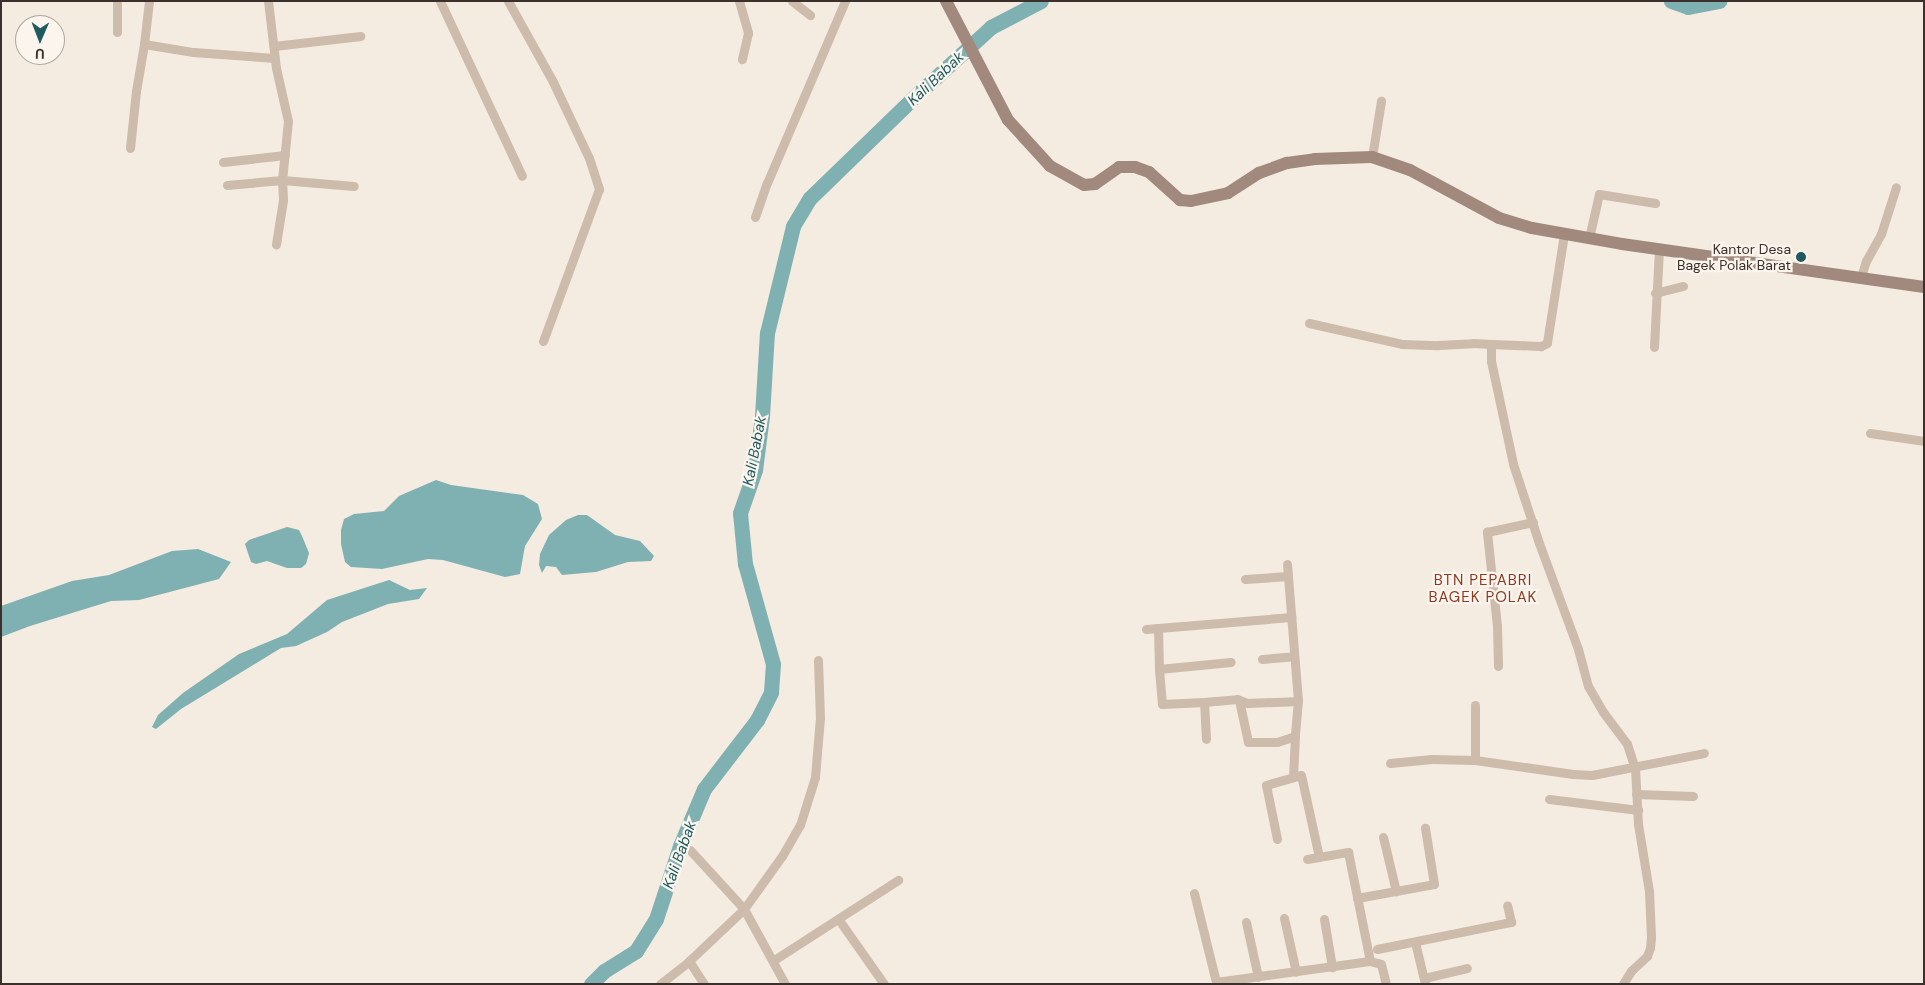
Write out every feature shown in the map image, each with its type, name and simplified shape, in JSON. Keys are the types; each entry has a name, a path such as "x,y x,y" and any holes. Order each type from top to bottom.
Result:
{"street":[{"path":"117,1 117,32"},
{"path":"130,148 149,1"},
{"path":"268,1 275,58 288,121 282,180 282,208 276,244"},
{"path":"440,1 522,176"},
{"path":"508,1 553,82 589,158 599,189 543,341"},
{"path":"739,1 748,33 742,59"},
{"path":"792,1 810,15"},
{"path":"755,216 767,183 845,1"},
{"path":"946,1 984,72 1000,107 1027,143 1050,166 1084,185 1095,184 1119,168 1135,167 1149,172 1180,200 1191,201 1228,193 1260,173 1288,163 1315,159 1372,157 1410,170 1499,218 1564,234 1807,272 1861,277 1924,287"},
{"path":"274,46 360,36"},
{"path":"144,44 193,52 275,58"},
{"path":"1372,157 1381,101"},
{"path":"223,162 285,155"},
{"path":"227,185 282,180 354,186"},
{"path":"1861,277 1866,261 1881,234 1896,187"},
{"path":"1589,238 1599,194 1656,204"},
{"path":"1309,323 1402,344 1438,346 1473,342 1541,346 1547,342 1564,234"},
{"path":"1654,346 1659,249"},
{"path":"1656,293 1683,286"},
{"path":"1491,344 1491,361 1513,464 1578,649 1592,695 1627,744 1635,768 1636,794 1649,891 1650,948 1644,960 1631,971 1623,984"},
{"path":"1870,433 1924,441"},
{"path":"1498,666 1497,626 1487,532 1533,522"},
{"path":"1287,564 1298,701 1294,777"},
{"path":"1245,579 1288,576"},
{"path":"1146,629 1292,617"},
{"path":"1158,628 1162,704 1239,700 1246,704 1298,701"},
{"path":"1262,659 1294,656"},
{"path":"660,984 744,909 794,837 813,790 820,718 818,660"},
{"path":"1159,669 1230,662"},
{"path":"1239,700 1248,742 1277,742 1295,736"},
{"path":"1204,702 1206,739"},
{"path":"1475,705 1475,760"},
{"path":"1390,763 1420,760 1475,760 1582,775 1635,768 1704,753"},
{"path":"1277,840 1266,785 1301,775 1319,857"},
{"path":"1636,794 1692,796"},
{"path":"1549,799 1638,810"},
{"path":"1356,898 1434,884 1425,828"},
{"path":"1383,838 1396,891"},
{"path":"690,850 744,909 774,960 785,984"},
{"path":"1308,859 1348,852 1370,961"},
{"path":"774,960 839,920 898,880"},
{"path":"1194,893 1216,982 1370,961 1381,964 1386,984"},
{"path":"1377,949 1511,922 1508,904"},
{"path":"1284,918 1296,972"},
{"path":"839,920 884,984"},
{"path":"1324,920 1332,967"},
{"path":"1246,922 1258,977"},
{"path":"1415,942 1424,981 1467,968"},
{"path":"689,960 704,984"}],"water":[{"path":"436,480 451,485 523,495 538,504 542,519 525,546 520,574 505,577 443,560 428,559 382,569 351,567 345,562 341,544 341,530 344,519 354,514 384,511 399,496"},
{"path":"578,515 587,515 615,535 640,541 654,556 651,561 628,562 596,572 562,575 556,567 546,566 542,573 539,565 540,554 549,535 566,520"},
{"path":"287,527 299,530 309,553 306,564 301,568 287,568 267,561 256,564 251,562 245,544 249,540"},
{"path":"198,549 231,562 219,579 139,600 111,601 1,637 1,606 72,581 109,575 172,551"},
{"path":"389,580 410,590 427,588 419,599 388,604 342,622 327,632 296,646 281,648 181,709 156,729 152,727 158,715 183,693 239,654 287,634 327,600"}],"waterway":[{"name":"Kali Babak","path":"591,984 604,971 636,951 656,919 680,846 704,789 757,720 771,692 773,664 745,564 740,513 755,470 762,416 767,333 793,226 810,198 912,99 991,27 1041,1"},
{"name":"Kali Babak","path":"1671,1 1688,7 1719,1"}],"place":[{"name":"Kantor Desa Bagek Polak Barat","path":"1801,257"}],"district":[{"name":"BTN PEPABRI BAGEK POLAK","path":"1483,588"}]}
